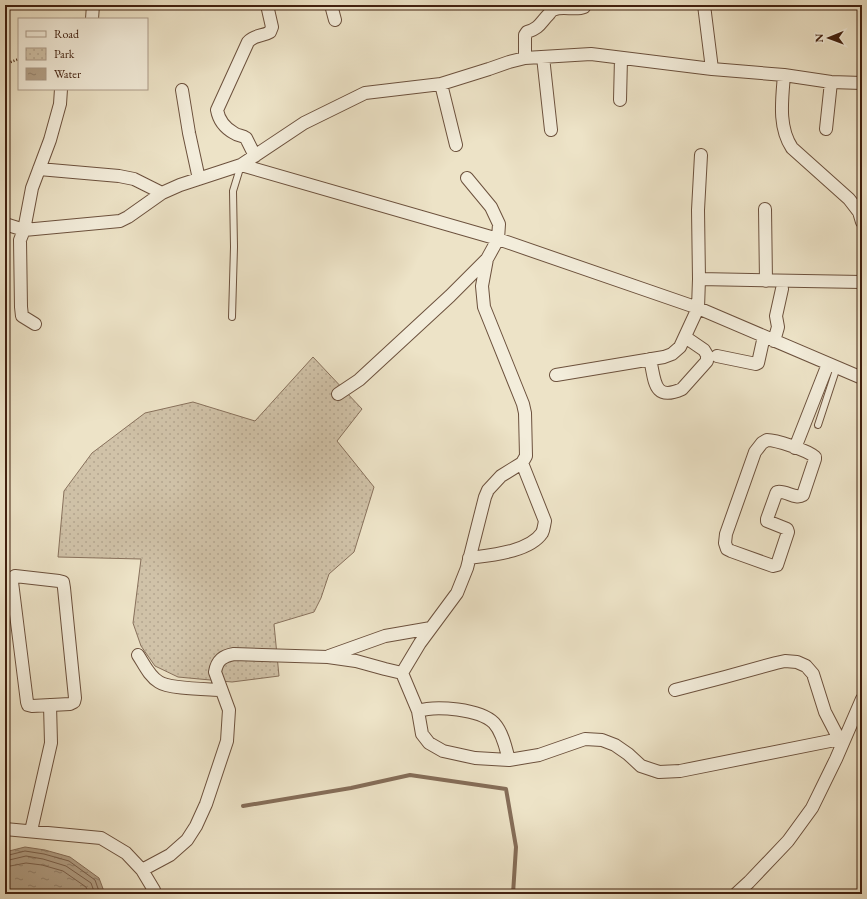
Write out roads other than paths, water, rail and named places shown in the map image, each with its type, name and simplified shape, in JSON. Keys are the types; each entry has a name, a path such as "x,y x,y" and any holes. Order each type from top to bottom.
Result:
{"street":[{"path":"92,18 93,5"},
{"path":"255,156 244,136 235,134 220,122 217,110 248,42 252,37 266,35 270,32 272,27 267,5"},
{"path":"331,5 335,20"},
{"path":"525,58 525,35 527,32 538,28 545,18 554,10 581,9 585,5"},
{"path":"704,5 712,69"},
{"path":"5,224 24,230 120,221 162,193 180,185 241,165 304,123 365,93 441,84 525,58 591,54 712,69 784,75 831,82 862,83"},
{"path":"543,57 550,130"},
{"path":"620,100 621,58"},
{"path":"784,75 782,125 788,142 792,148 849,199 859,212 862,222"},
{"path":"826,129 831,82"},
{"path":"441,84 456,146"},
{"path":"35,324 22,316 20,240 24,230 32,188 50,140 60,104 60,90"},
{"path":"182,90 199,179"},
{"path":"556,375 664,357 672,354 680,347 698,308 698,210 701,154"},
{"path":"241,165 498,239 698,308 862,378"},
{"path":"39,168 119,176 134,179 162,193"},
{"path":"338,394 359,380 450,296 487,259 498,239 499,224 491,207 467,178"},
{"path":"766,209 766,281"},
{"path":"402,673 420,643 457,593 467,568 488,490 501,476 522,463 526,456 524,404 484,307 482,286 487,259"},
{"path":"699,279 862,282"},
{"path":"717,356 756,364 758,363 769,338 778,327 776,316 782,289"},
{"path":"650,359 656,388 661,392 668,393 677,392 682,389 707,361 707,355 704,350 685,337"},
{"path":"795,448 833,366"},
{"path":"767,440 772,440 795,448 812,454 815,459 803,495 800,497 781,491 777,492 767,519 767,521 787,529 788,532 777,565 773,566 727,549 725,543 726,534 755,452 762,443 767,440"},
{"path":"470,558 510,551 523,547 532,542 541,534 545,521 522,463"},
{"path":"15,576 63,582 75,698 74,702 70,704 50,705 32,706 28,705 26,702 12,582 12,578 15,576"},
{"path":"328,656 385,636 431,628"},
{"path":"138,654 148,672 160,683 175,687 221,690"},
{"path":"142,870 170,855 188,840 206,804 227,741 229,710 215,672 216,665 221,659 227,655 234,654 328,656 356,661 402,673"},
{"path":"675,690 776,663 797,662 806,666 813,674 825,712 842,738"},
{"path":"402,673 418,711 422,734 429,743 443,752 475,758 509,760 539,755 585,740 602,740 615,745 642,766 659,772 680,771 842,738"},
{"path":"736,894 788,841 812,808 836,759 842,738 862,699"},
{"path":"31,831 51,742 50,705"},
{"path":"418,711 425,708 445,708 469,712 488,718 495,724 501,733 509,760"},
{"path":"5,828 101,838 126,853 142,870 154,890 154,894"}],"lane":[{"path":"232,317 234,247 233,191 241,165"},
{"path":"818,425 833,366"}],"water":[{"path":"25,847 45,850 70,857 99,878 105,894 5,894 5,852"}],"waterway":[{"path":"243,806 351,788 410,775 506,789 516,847 513,894"}]}
